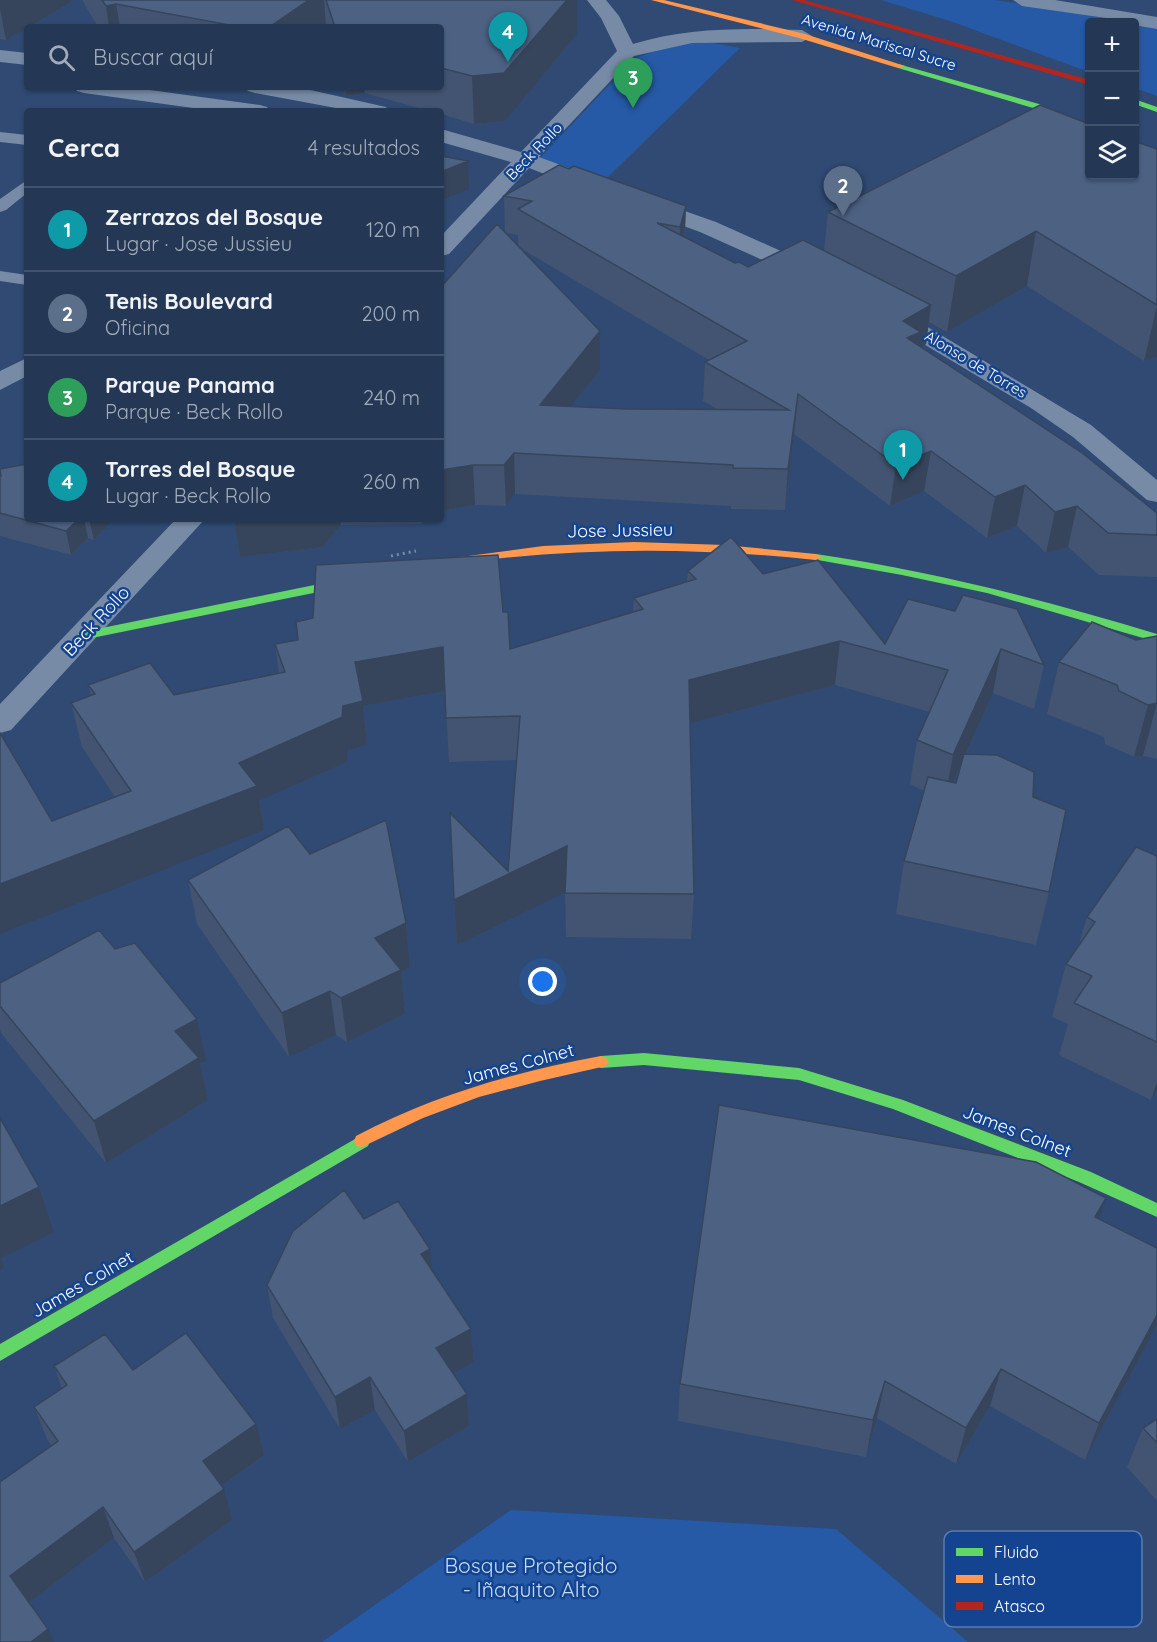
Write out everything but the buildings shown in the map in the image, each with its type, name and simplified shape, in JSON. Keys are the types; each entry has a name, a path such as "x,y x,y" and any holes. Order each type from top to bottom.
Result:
{"street":[{"path":"596,0 610,16 627,52"},
{"name":"Avenida Mariscal Sucre","path":"655,0 802,36 1036,106 1085,127"},
{"name":"Avenida Mariscal Sucre","path":"796,0 1085,82"},
{"path":"1022,0 1157,23"},
{"name":"Beck Rollo","path":"444,246 627,52 655,42 711,34 802,36"},
{"path":"0,56 24,59"},
{"path":"108,90 241,108"},
{"path":"271,90 365,108"},
{"path":"210,103 230,108"},
{"path":"1139,103 1157,110"},
{"path":"444,136 524,159 708,227 833,284"},
{"name":"Alonso de Torres","path":"865,301 965,357 1040,403 1082,431 1157,494"},
{"path":"0,382 24,367"},
{"name":"Beck Rollo","path":"0,723 188,522"},
{"name":"Jose Jussieu","path":"437,565 533,552 624,545 798,553 847,559 930,575 1035,601 1157,638"},
{"path":"82,636 368,579"},
{"name":"James Colnet","path":"0,1353 399,1119 484,1089 543,1072 608,1061 645,1059 799,1074 863,1092 908,1108 1085,1177 1157,1210"}],"lane":[{"path":"2,140 24,140"},
{"path":"0,207 24,187"},
{"path":"0,276 24,279"}],"green space":[{"path":"881,0 995,0 1112,18 1085,18 1085,71 950,21"},
{"path":"1139,22 1157,25 1157,96 1139,89"},
{"path":"678,42 708,42 740,48 606,179 540,158 634,59"},
{"name":"Bosque Protegido - Iñaquito Alto","path":"511,1510 836,1529 944,1621 944,1627 950,1627 968,1642 322,1642"}],"traffic: fast":[{"path":"901,66 1036,106 1085,127"},
{"path":"1139,103 1157,110"},
{"path":"816,557 902,571 988,590 1157,638"},
{"path":"82,636 359,580"},
{"path":"601,1062 644,1059 799,1074 897,1104 1085,1177 1157,1210"},
{"path":"0,1353 362,1141"}],"traffic: slow":[{"path":"655,0 802,36 901,66"},
{"path":"453,561 543,550 634,546 725,548 816,557"},
{"path":"362,1141 418,1113 478,1091 540,1074 601,1062"}],"traffic: jam":[{"path":"796,0 1085,82"}],"place":[{"name":"Torres del Bosque","path":"508,62"},
{"name":"Parque Panama","path":"633,108"},
{"name":"Tenis Boulevard","path":"843,216"},
{"name":"Zerrazos del Bosque","path":"903,480"}]}
